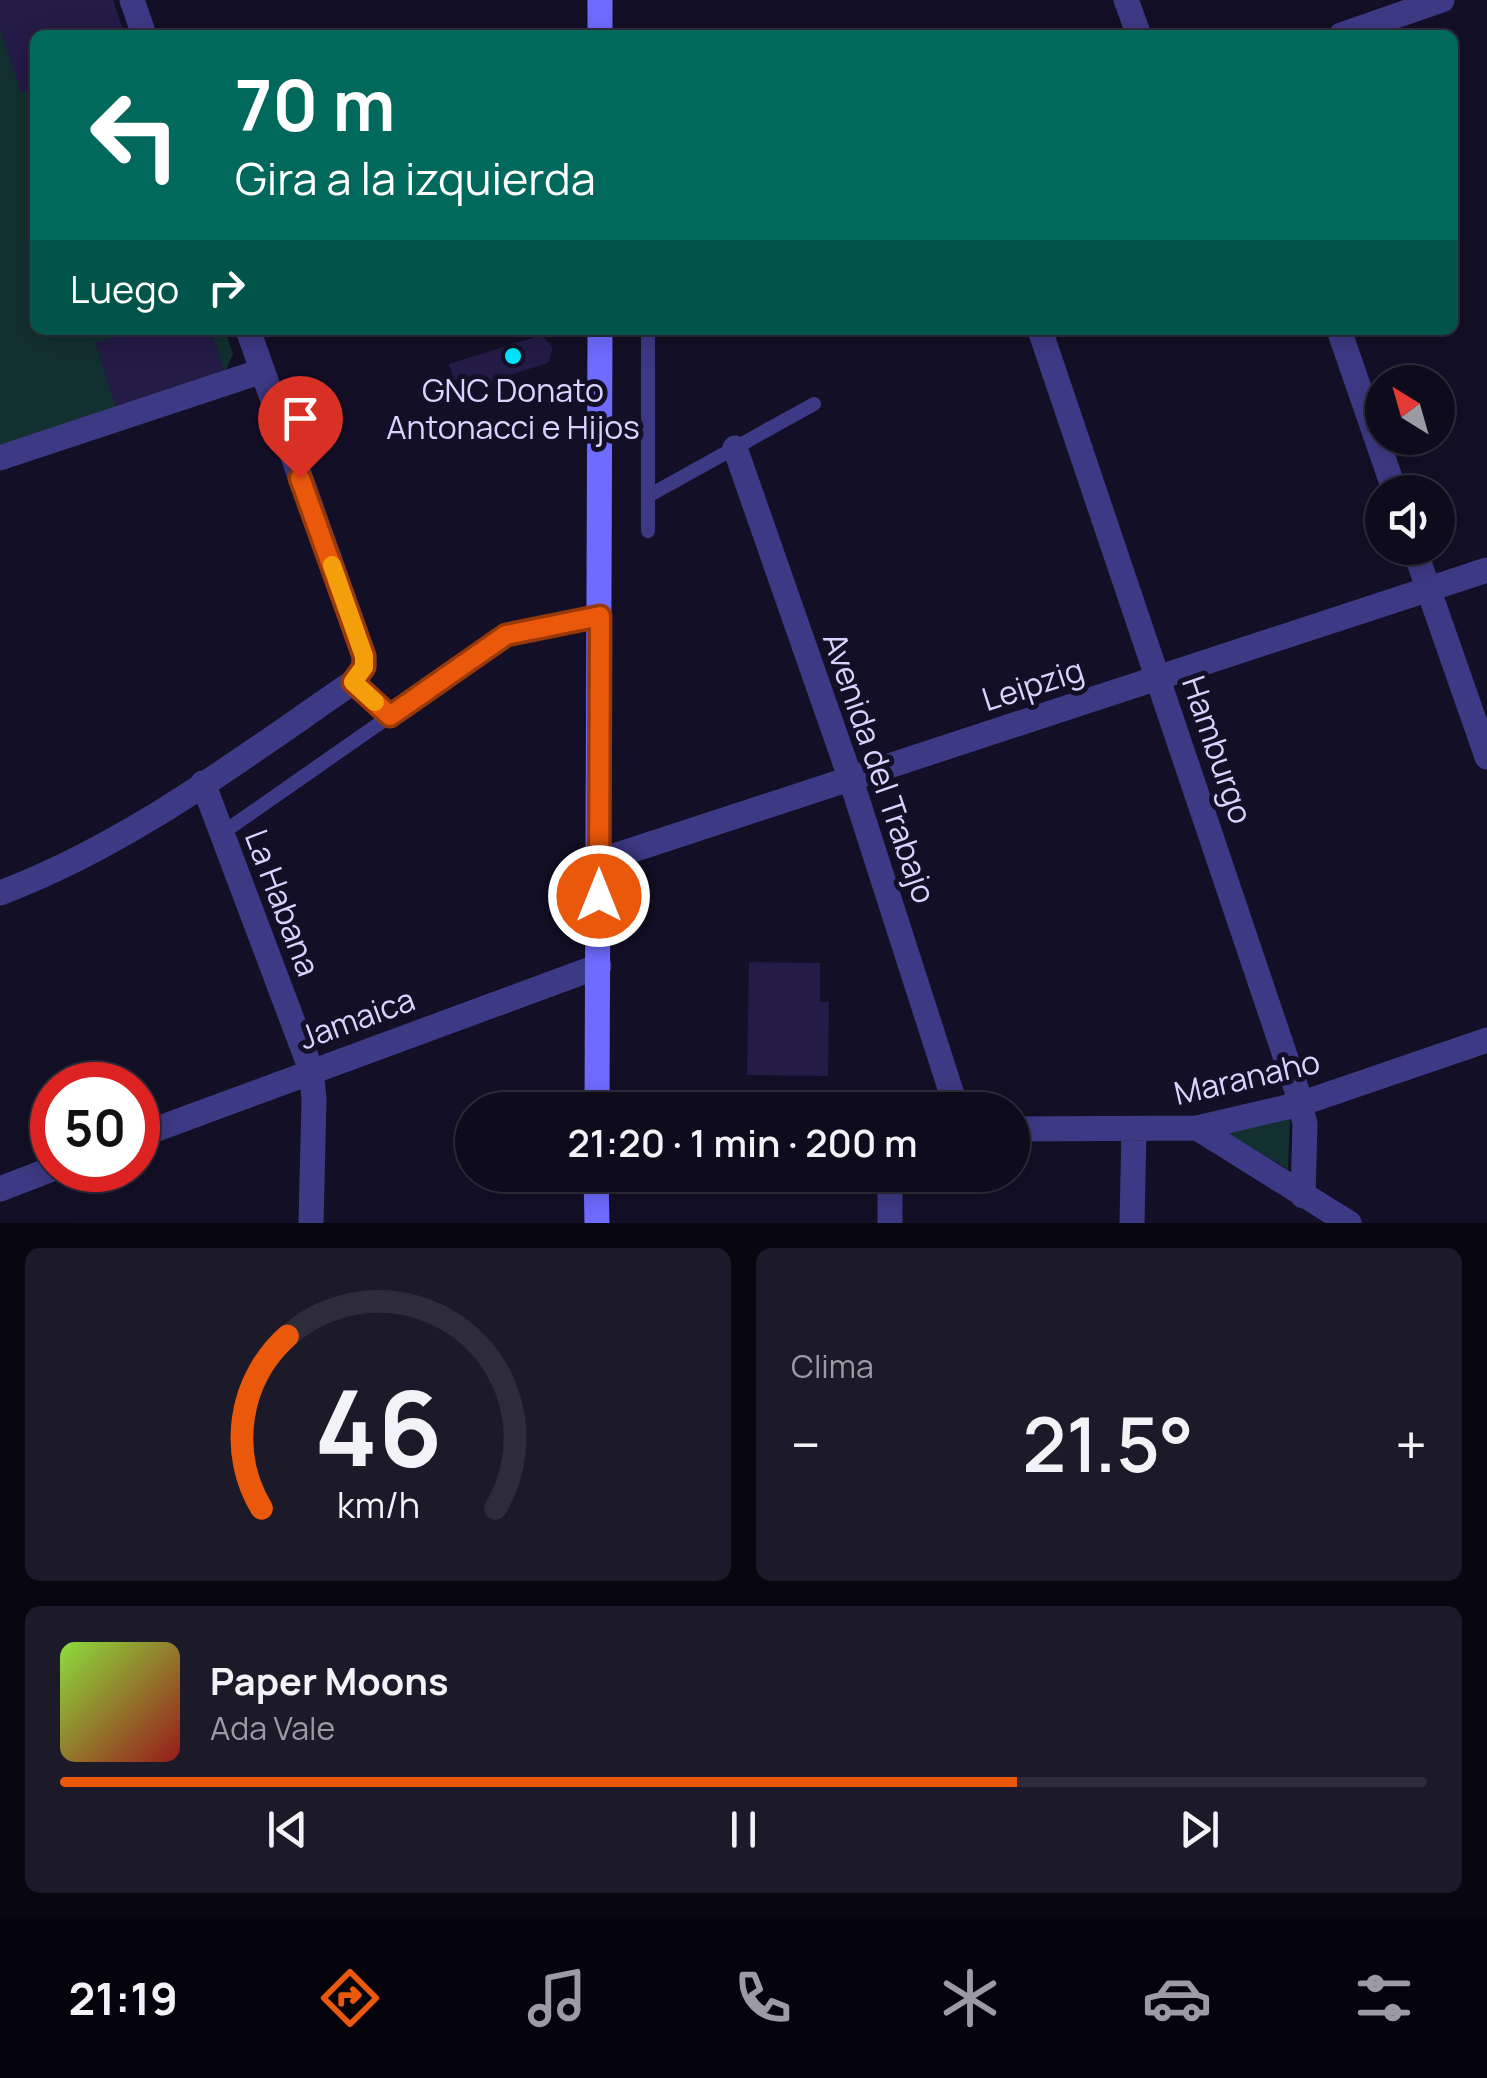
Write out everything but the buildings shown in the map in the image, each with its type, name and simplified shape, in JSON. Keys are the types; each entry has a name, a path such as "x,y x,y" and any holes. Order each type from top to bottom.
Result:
{"main road":[{"path":"600,0 600,30"},
{"path":"596,1092 600,335"},
{"path":"596,1192 596,1223"}],"street":[{"path":"132,0 142,30"},
{"path":"1126,0 1136,30"},
{"path":"1355,30 1442,0"},
{"path":"0,894 78,860 202,784 353,682 364,667 364,656 250,335"},
{"name":"Hamburgo","path":"1042,335 1300,1104 1305,1124 1303,1196"},
{"path":"1340,335 1389,475"},
{"path":"0,458 262,371"},
{"name":"Avenida del Trabajo","path":"735,448 850,777 951,1092"},
{"path":"1420,565 1487,758"},
{"name":"Leipzig","path":"599,861 1487,570"},
{"name":"La Habana","path":"202,784 310,1070 314,1099 311,1223"},
{"name":"Jamaica","path":"160,1128 599,966"},
{"name":"Maranaho","path":"1030,1129 1134,1132 1197,1128 1300,1104 1487,1040"},
{"path":"1197,1128 1349,1223"},
{"path":"1132,1223 1134,1132"},
{"path":"0,1189 30,1177"},
{"path":"890,1192 890,1223"}],"lane":[{"path":"648,335 648,531"},
{"path":"648,496 814,404"},
{"path":"221,834 506,635 600,616"},
{"path":"353,682 390,716"}],"green space":[{"path":"0,0 30,30 30,335 227,335 233,354 225,372 0,445"},
{"path":"1290,1115 1288,1169 1227,1133"}],"slow traffic":[{"path":"332,565 364,656 364,667 353,682 375,702"}],"place":[{"name":"GNC Donato Antonacci e Hijos","path":"513,356"}],"route":[{"path":"300,478 364,656 364,667 353,682 390,716 506,635 600,616 599,896"}]}
